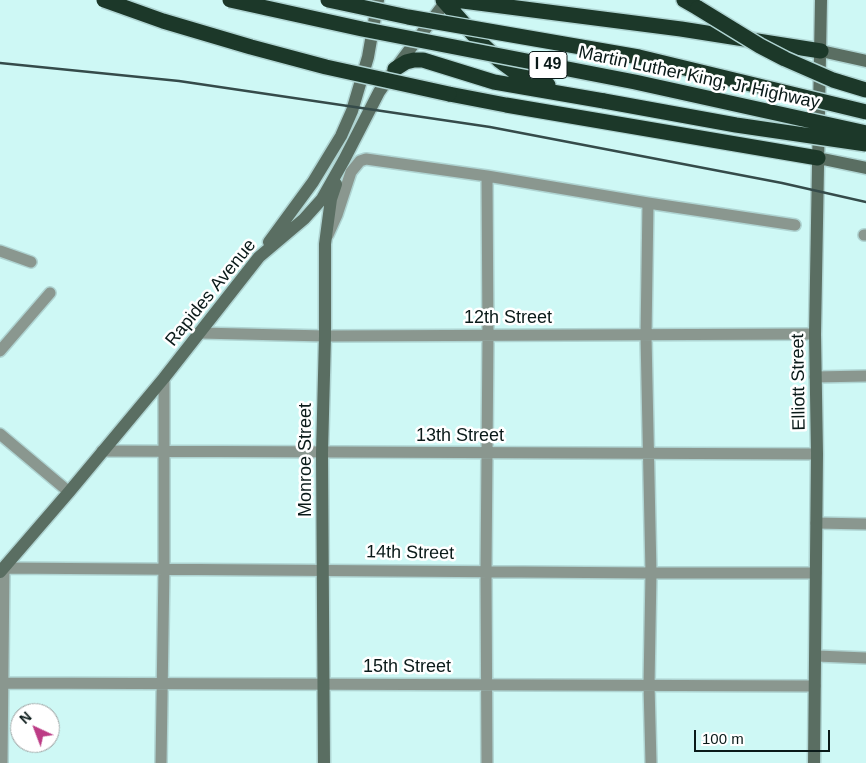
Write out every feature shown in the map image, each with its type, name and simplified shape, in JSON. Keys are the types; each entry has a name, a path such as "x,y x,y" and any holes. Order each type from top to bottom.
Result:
{"highway":[{"path":"104,0 163,21 326,67 506,105 818,158"},
{"name":"Martin Luther King, Jr Highway","path":"230,0 362,29 635,82 866,133"},
{"name":"Martin Luther King, Jr Highway","path":"328,0 408,17 639,57 866,112"},
{"path":"684,0 760,46 794,63 833,80 866,90"},
{"path":"448,1 506,6 821,51"},
{"path":"448,1 480,42 500,61 515,72 578,97"},
{"path":"395,69 406,62 423,60 494,82 736,125 866,144"}],"main road":[{"path":"258,256 314,182 341,136 352,111 368,57 378,0"},
{"name":"Elliott Street","path":"814,763 817,454 815,334 821,0"},
{"name":"Rapides Avenue","path":"2,570 164,378 258,256 304,219 322,199 369,110 395,69 448,1"},
{"path":"821,51 866,61"},
{"path":"818,158 866,168"},
{"name":"Monroe Street","path":"324,763 322,453 325,244 332,199 344,160"}],"street":[{"path":"325,244 351,172 360,161 366,159 795,225"},
{"path":"486,176 488,336 487,763"},
{"path":"648,203 646,336 651,573 649,685 651,763"},
{"path":"0,251 31,262"},
{"path":"0,351 50,293"},
{"name":"12th Street","path":"200,333 325,336 815,334"},
{"path":"816,377 866,376"},
{"path":"161,763 164,378"},
{"path":"0,434 69,492"},
{"name":"13th Street","path":"102,451 648,455 817,454"},
{"path":"816,523 866,524"},
{"name":"14th Street","path":"2,570 164,568 816,573"},
{"path":"2,570 2,763"},
{"path":"816,656 866,658"},
{"name":"15th Street","path":"1,683 815,686"}],"railway":[{"path":"0,63 179,81 490,127 782,183 866,202"}]}
